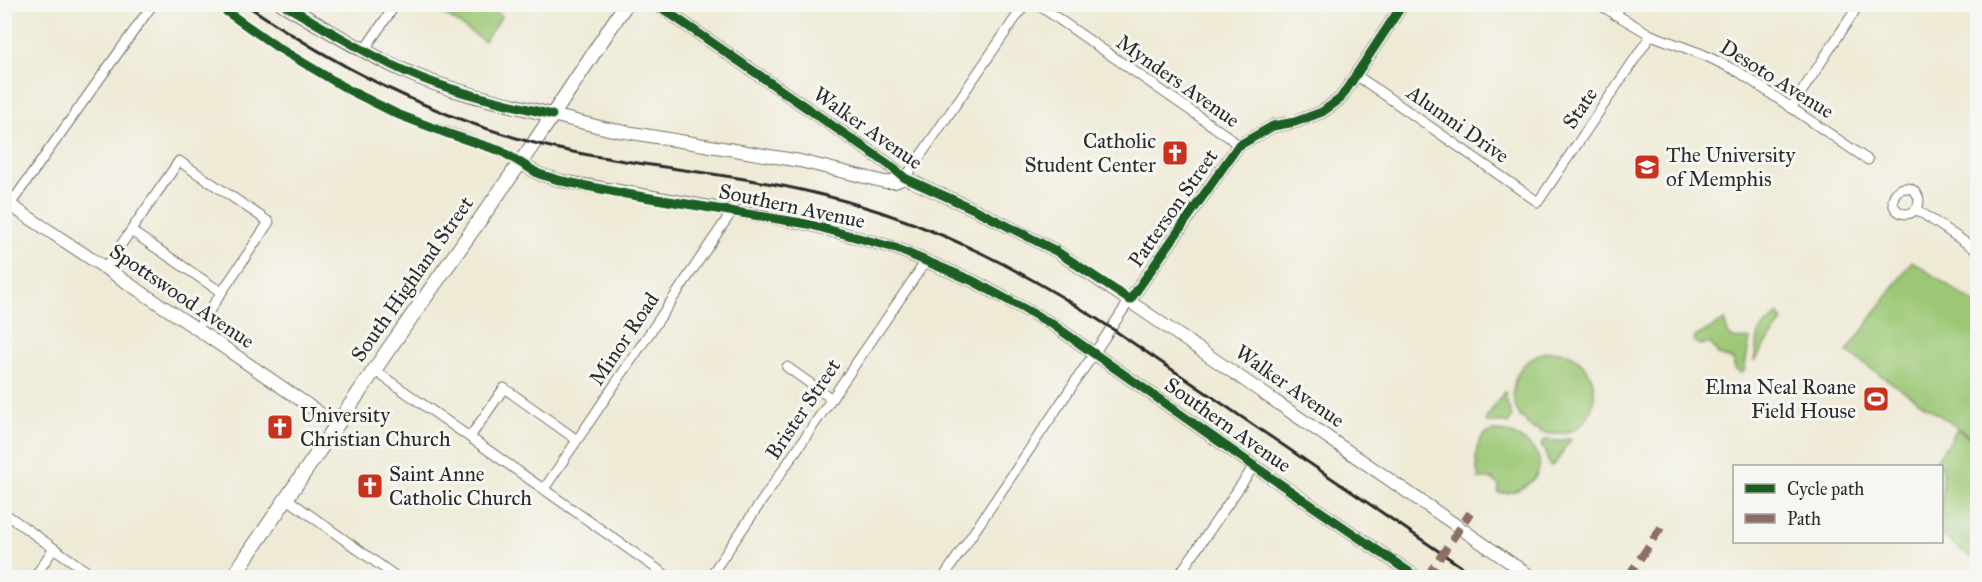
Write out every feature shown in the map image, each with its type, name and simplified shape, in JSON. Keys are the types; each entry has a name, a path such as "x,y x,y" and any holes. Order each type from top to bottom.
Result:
{"main road":[{"name":"Southern Avenue","path":"283,4 411,74 464,92 552,115"},
{"name":"South Highland Street","path":"232,578 552,115 626,4"}],"street":[{"path":"6,206 153,4"},
{"name":"Southern Avenue","path":"216,4 277,47 349,90 397,114 501,151 539,174 562,181 733,210 853,235 927,261 973,281 1052,324 1418,578"},
{"path":"364,50 396,4"},
{"name":"Walker Avenue","path":"656,4 905,178 1056,251 1533,578"},
{"path":"905,178 1025,4"},
{"name":"Mynders Avenue","path":"1037,4 1220,131 1238,146"},
{"name":"Patterson Street","path":"943,578 1130,300 1238,146 1273,126 1295,122 1322,112 1340,99 1403,4"},
{"name":"Desoto Avenue","path":"1598,4 1651,35 1702,54 1739,72 1868,160"},
{"path":"1615,15 1622,4"},
{"path":"1791,108 1853,7"},
{"name":"State","path":"1538,202 1651,35"},
{"name":"Alumni Drive","path":"1356,75 1538,202"},
{"name":"Southern Avenue","path":"552,115 608,129 800,161 885,182 895,182 905,178"},
{"path":"105,268 178,161 269,222 196,328"},
{"name":"Spottswood Avenue","path":"6,206 196,328 337,425"},
{"path":"1916,209 1977,251"},
{"name":"Minor Road","path":"544,489 733,210"},
{"path":"131,231 221,292"},
{"name":"Brister Street","path":"709,578 927,261"},
{"path":"787,367 832,399"},
{"path":"374,370 670,578"},
{"path":"470,437 504,388 577,440"},
{"path":"1177,578 1254,466"},
{"path":"286,498 398,578"},
{"path":"4,513 96,578"},
{"path":"34,578 54,548"}],"green space":[{"path":"431,5 485,5 502,16 484,41"},
{"path":"1912,261 1977,305 1977,441 1847,352"},
{"path":"1778,314 1783,320 1754,361 1759,332"},
{"path":"1725,320 1732,337 1750,339 1744,371 1741,373 1735,369 1733,360 1719,355 1711,344 1700,345 1694,341 1695,337"},
{"path":"1553,351 1573,357 1586,368 1593,383 1594,400 1589,415 1578,427 1561,434 1540,432 1536,428 1535,430 1526,423 1524,418 1522,419 1513,397 1517,376 1523,366 1541,354"},
{"path":"1504,392 1512,417 1508,424 1501,421 1501,423 1487,423 1486,419"},
{"path":"1957,429 1977,443 1977,561 1943,537 1943,465 1934,465"},
{"path":"1494,431 1505,432 1526,442 1538,458 1539,468 1535,477 1515,491 1498,493 1499,486 1494,481 1479,479 1476,458 1479,444 1482,438"},
{"path":"1571,438 1554,465 1550,466 1546,452 1541,446 1545,440 1559,441"}],"railway":[{"path":"245,4 361,75 443,113 486,128 529,142 573,152 811,192 916,224 983,254 1048,289 1111,328 1478,578"}],"marked path":[{"path":"1426,578 1470,513"},
{"path":"1627,578 1662,526"}],"cycle path":[{"path":"216,4 277,47 349,90 397,114 501,151 539,174 626,194 808,224 895,248 973,281 1052,324 1418,578"},
{"path":"283,4 361,49 409,73 462,92 552,115"},
{"path":"656,4 905,178 978,211 1056,251 1130,300 1238,146 1273,126 1295,122 1322,112 1340,99 1403,4"}],"place":[{"name":"Catholic Student Center","path":"1175,153"},
{"name":"The University of Memphis","path":"1647,167"},
{"name":"Elma Neal Roane Field House","path":"1876,399"},
{"name":"University Christian Church","path":"280,427"},
{"name":"Saint Anne Catholic Church","path":"370,486"}]}
